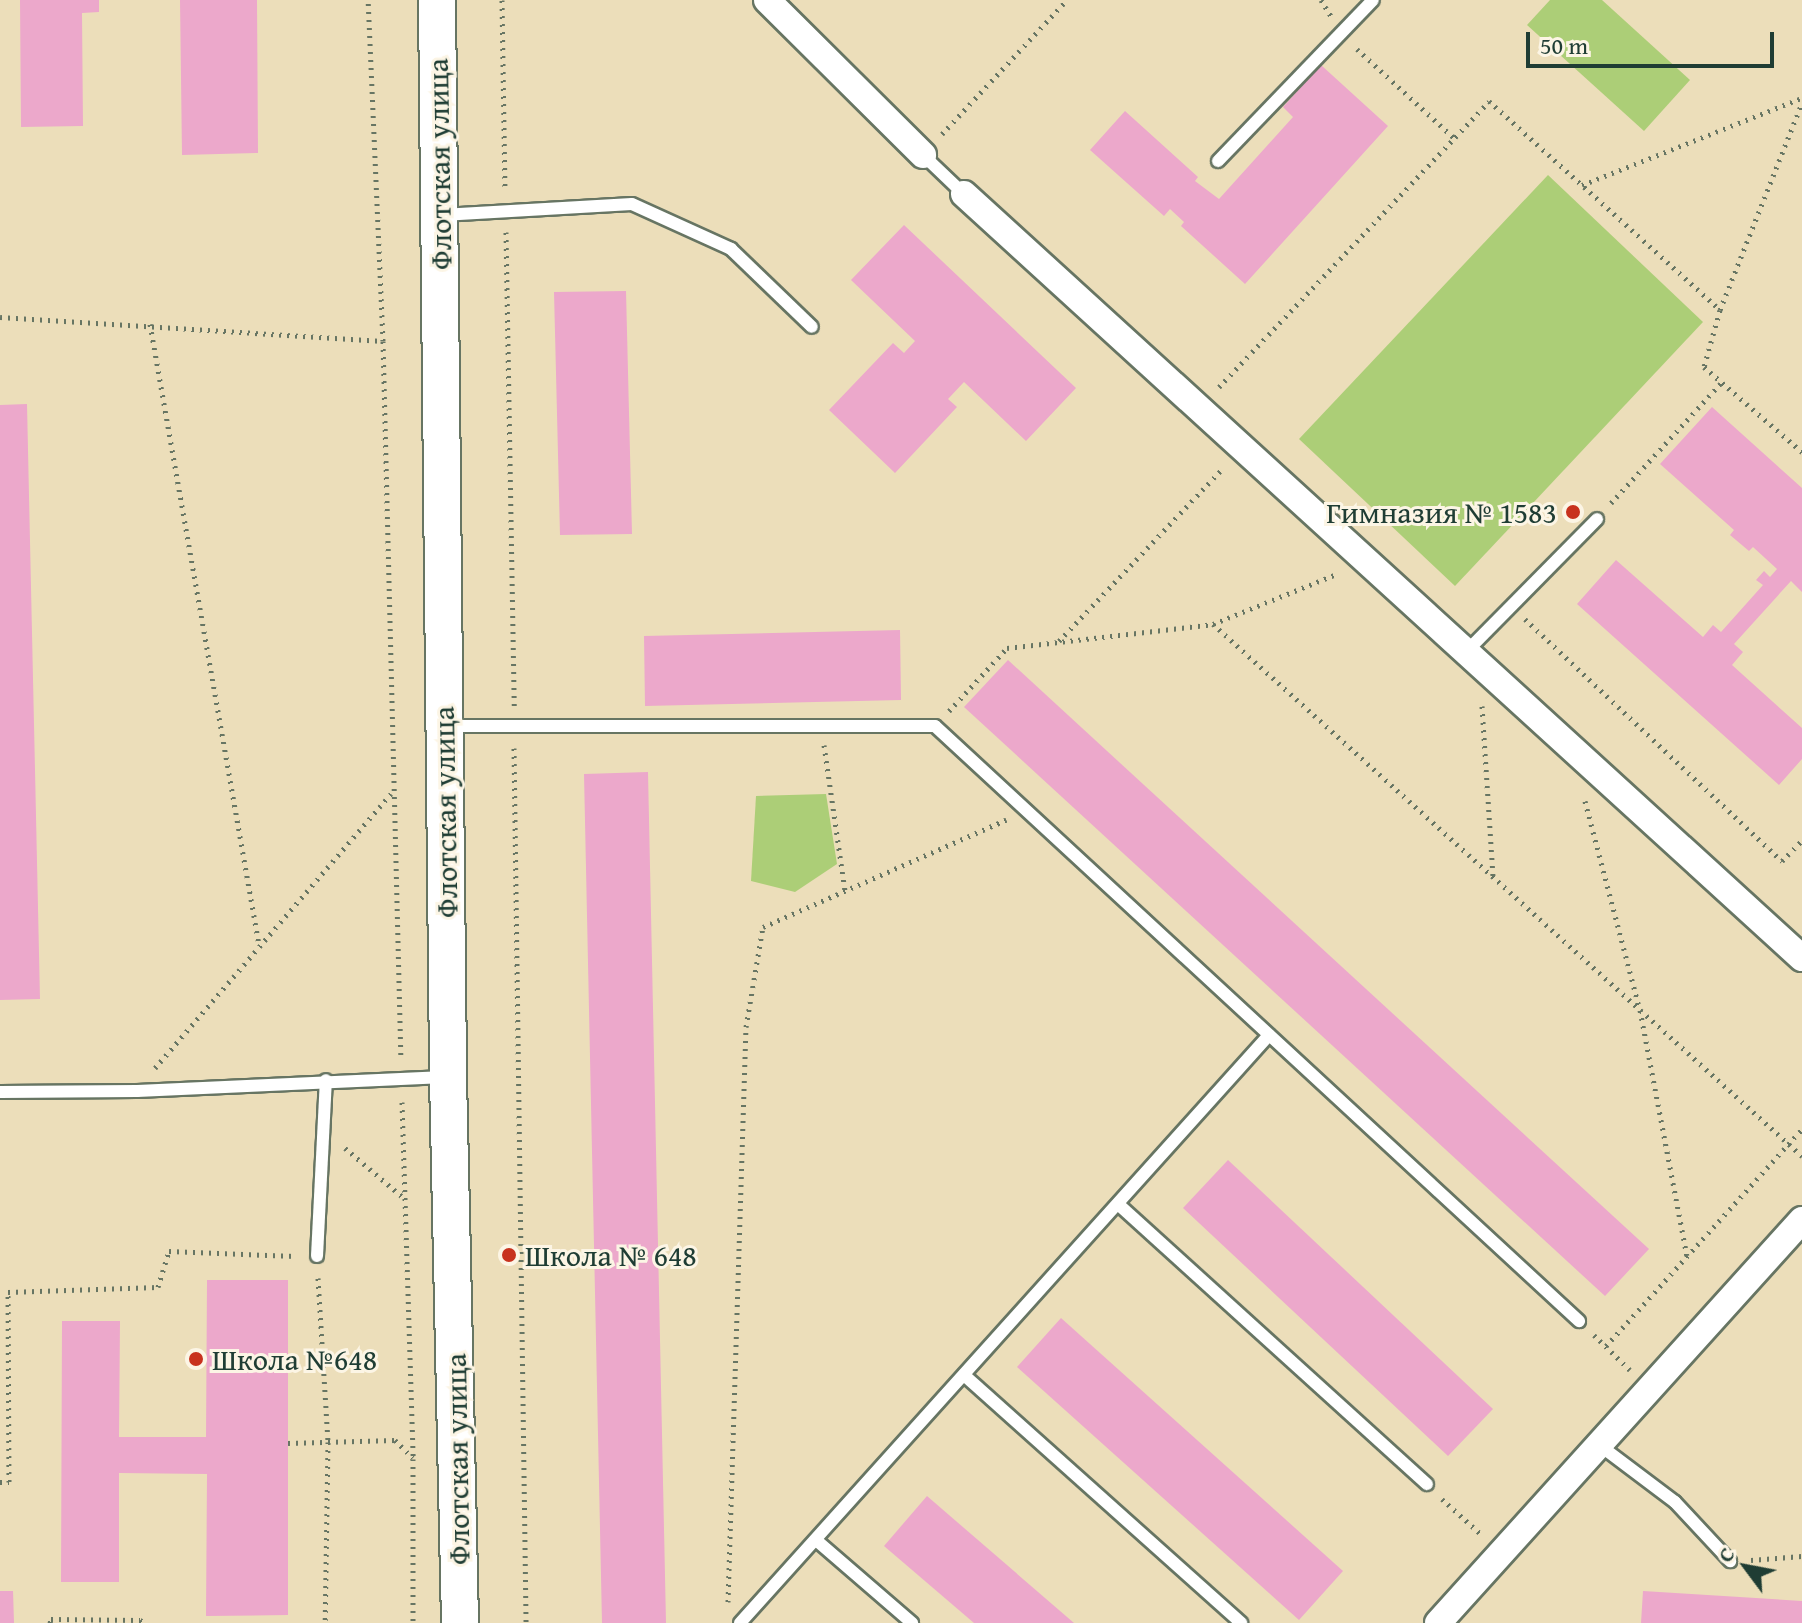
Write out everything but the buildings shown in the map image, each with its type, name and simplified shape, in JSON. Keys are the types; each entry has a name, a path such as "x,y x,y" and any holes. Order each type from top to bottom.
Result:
{"main road":[{"name":"Флотская улица","path":"437,0 448,1077 460,1623"}],"street":[{"path":"767,0 923,155"},
{"path":"964,194 1802,958"},
{"path":"1438,1623 1802,1220"}],"lane":[{"path":"1218,161 1373,0"},
{"path":"923,155 964,194"},
{"path":"439,215 632,204 731,249 812,327"},
{"path":"1472,659 1512,608 1597,519"},
{"path":"444,726 935,726 1579,1321"},
{"path":"740,1623 1269,1035"},
{"path":"0,1092 137,1091 326,1080 448,1077"},
{"path":"317,1256 326,1080"},
{"path":"1118,1204 1427,1484"},
{"path":"964,1375 1241,1623"},
{"path":"1598,1444 1675,1502 1730,1561"},
{"path":"816,1540 912,1623"}],"path":[{"path":"368,0 383,341 391,794 413,1459 413,1623"},
{"path":"502,0 526,1623"},
{"path":"923,155 1067,0"},
{"path":"1341,34 1454,138"},
{"path":"1582,185 1802,100"},
{"path":"1802,100 1720,310 1704,367 1802,452"},
{"path":"1200,409 1489,101 1720,310"},
{"path":"0,317 383,341"},
{"path":"150,324 259,945"},
{"path":"1597,519 1721,383"},
{"path":"1059,641 1243,448"},
{"path":"935,726 1007,648 1213,624 1368,562"},
{"path":"1512,608 1782,861 1802,840"},
{"path":"1213,624 1802,1156"},
{"path":"1472,659 1493,877"},
{"path":"821,726 845,891"},
{"path":"1571,748 1640,1010 1687,1256"},
{"path":"137,1091 391,794"},
{"path":"728,1607 746,1027 763,927 1026,811"},
{"path":"322,1129 405,1198"},
{"path":"1606,1346 1802,1129"},
{"path":"0,1482 9,1482 8,1292 158,1287 169,1251 317,1256 328,1442 325,1623"},
{"path":"1579,1321 1633,1372"},
{"path":"288,1443 395,1440 413,1459"},
{"path":"1427,1484 1492,1544"},
{"path":"1730,1561 1802,1556"},
{"path":"50,1623 51,1619 145,1623"}],"green space":[{"path":"1550,0 1602,0 1690,80 1644,131 1527,25"},
{"path":"1548,175 1703,322 1455,586 1299,439"},
{"path":"826,794 837,864 795,892 751,881 756,796"}],"place":[{"name":"Гимназия № 1583","path":"1573,512"},
{"name":"Школа № 648","path":"509,1255"},
{"name":"Школа №648","path":"196,1359"}]}
